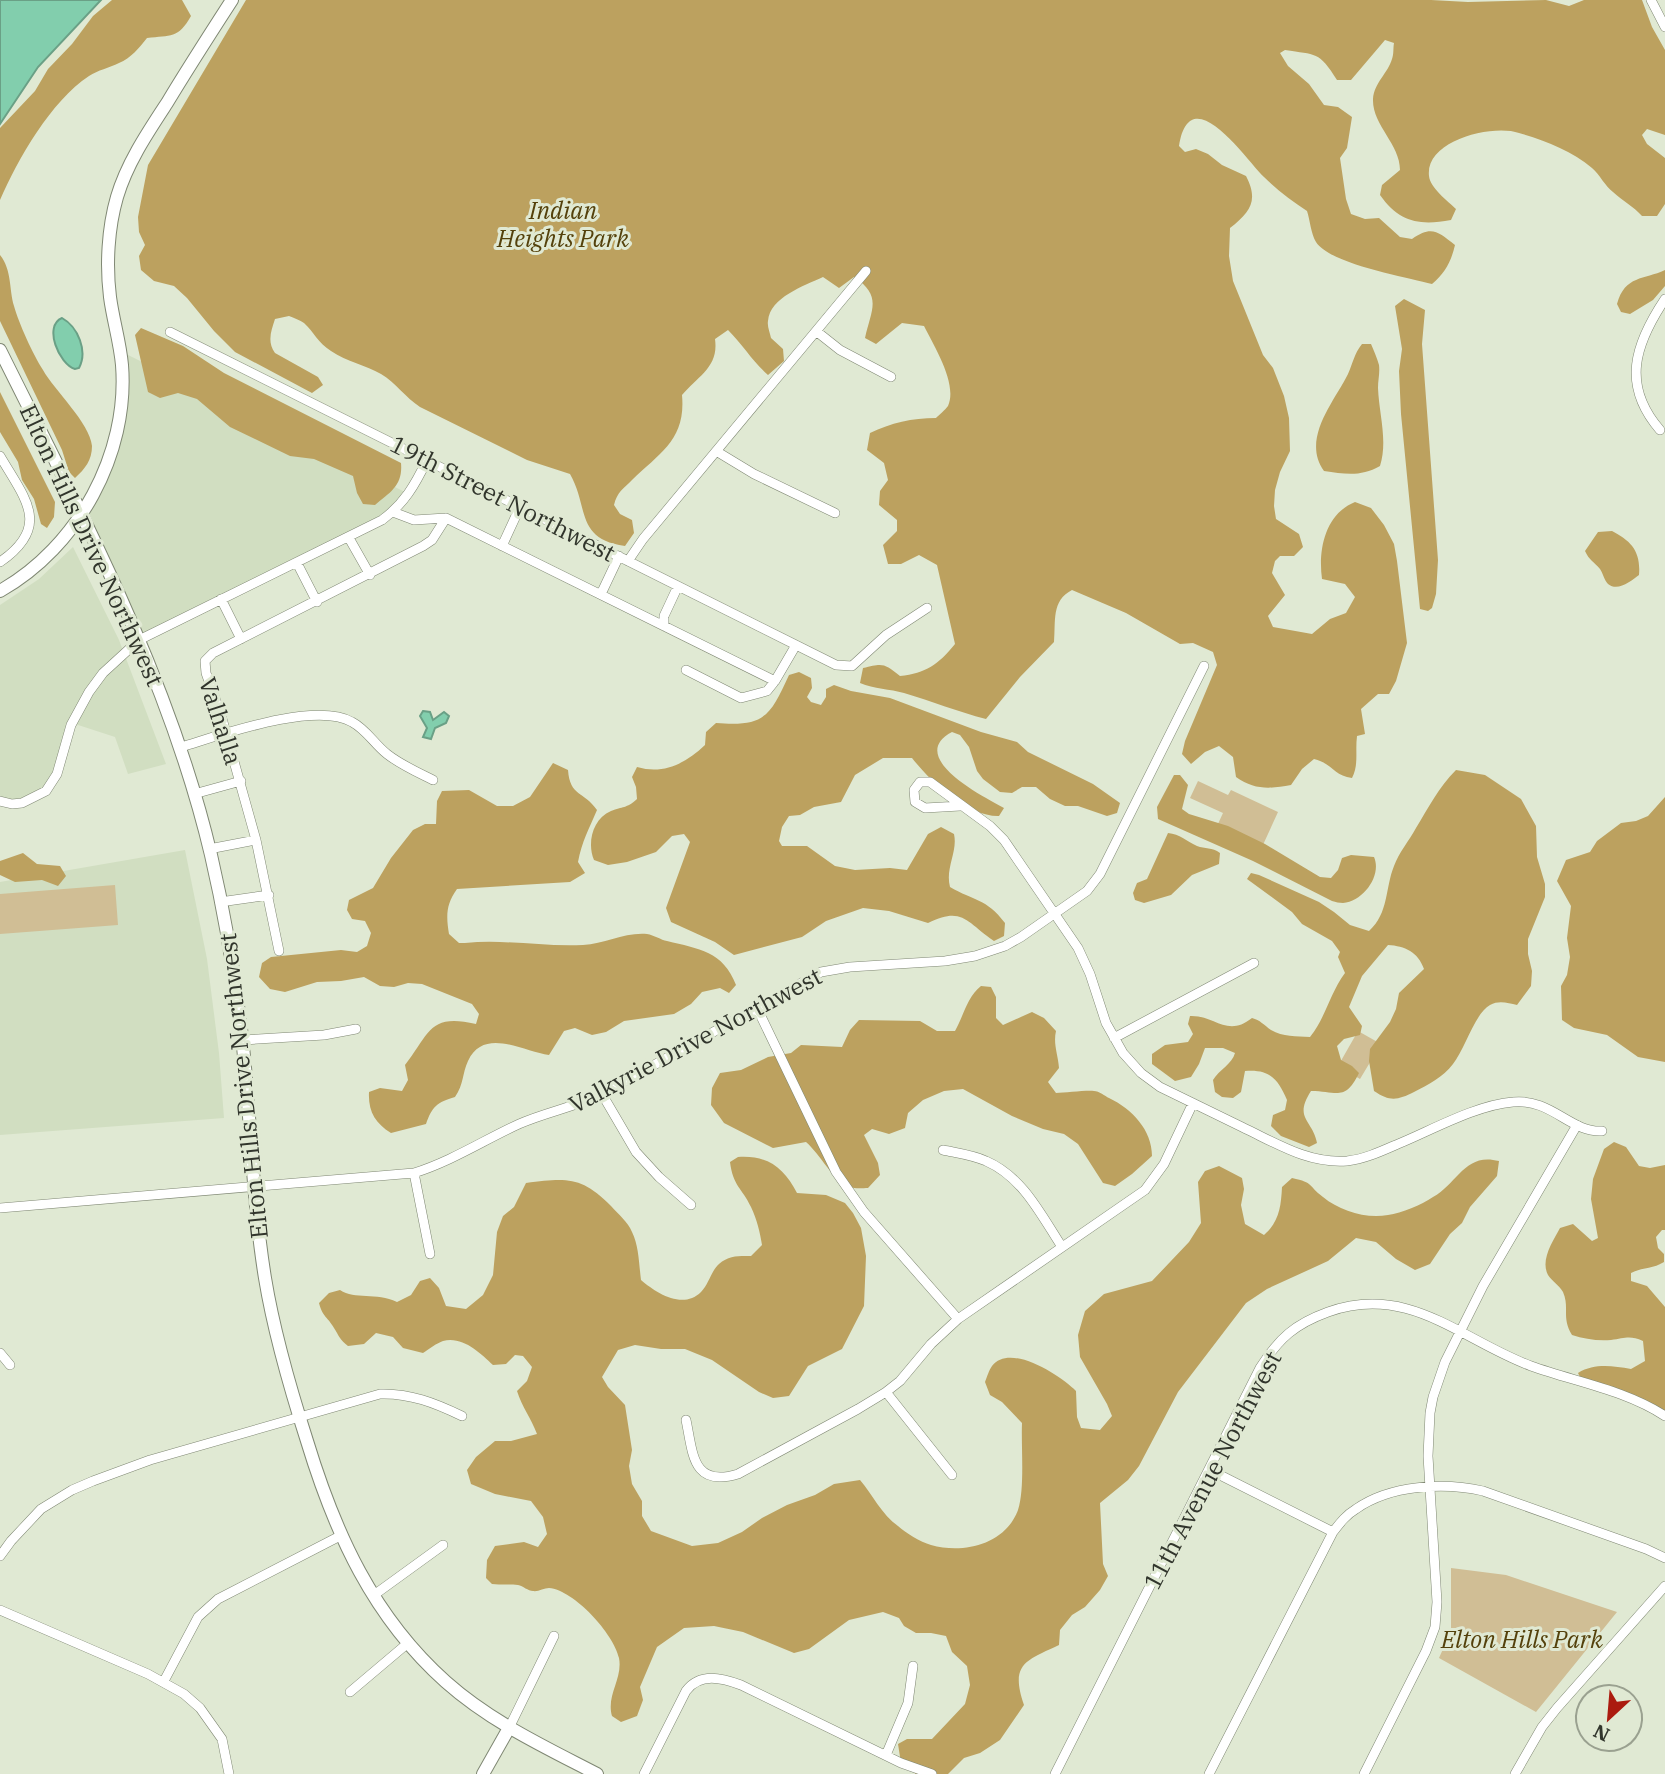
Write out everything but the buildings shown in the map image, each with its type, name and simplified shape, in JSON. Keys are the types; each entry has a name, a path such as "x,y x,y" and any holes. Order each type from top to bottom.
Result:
{"main road":[{"path":"0,591 41,562 81,515 104,471 111,453 121,407 122,363 109,279 109,251 117,196 150,130 232,0"},
{"name":"Elton Hills Drive Northwest","path":"0,350 139,640 181,747 209,849 232,957 242,1040 253,1187 265,1281 299,1416 325,1500 340,1536 374,1595 408,1643 444,1681 509,1728 597,1774"},
{"path":"483,1774 509,1728"}],"street":[{"path":"1651,0 1665,27"},
{"path":"628,561 643,539 866,271"},
{"path":"1660,430 1643,407 1638,394 1637,370 1641,341 1665,299"},
{"path":"816,331 841,350 891,377"},
{"name":"19th Street Northwest","path":"170,332 836,665 852,666 886,635 928,608"},
{"path":"716,451 754,474 835,513"},
{"path":"0,456 21,492 31,519 25,541 0,562"},
{"path":"0,801 22,803 46,791 57,774 71,725 89,692 103,673 139,640 349,538 393,512 409,495 427,460"},
{"path":"502,546 520,507"},
{"path":"393,512 414,520 446,518 775,681"},
{"name":"Valhalla","path":"279,951 269,895 241,781 204,666 207,658 370,575 432,540 446,518"},
{"path":"349,538 370,575"},
{"path":"601,594 618,556"},
{"path":"297,563 317,602"},
{"path":"664,626 664,616 678,586"},
{"path":"221,599 241,639"},
{"path":"686,670 741,698 767,691 796,645"},
{"name":"Valkyrie Drive Northwest","path":"0,1208 414,1173 438,1165 526,1121 572,1107 602,1094 807,978 836,968 945,961 991,951 1021,937 1055,914 1087,891 1100,874 1204,666"},
{"path":"181,747 226,733 306,715 332,714 364,730 397,762 433,780"},
{"name":"Valhalla","path":"194,794 241,781"},
{"path":"960,806 925,808 915,802 914,790 920,782 930,782 990,826 1003,840 1082,955 1114,1038 1141,1073 1160,1087 1293,1152 1334,1161 1369,1156 1483,1109 1512,1102 1540,1104 1587,1130 1602,1131"},
{"path":"209,849 256,839"},
{"path":"220,902 269,895"},
{"path":"1114,1038 1254,963"},
{"path":"757,1008 836,1172 864,1212 958,1319"},
{"path":"242,1040 324,1035 356,1030"},
{"path":"602,1094 636,1152 691,1205"},
{"path":"686,1420 697,1467 714,1478 725,1478 738,1474 859,1409 900,1381 931,1344 958,1319 1145,1190 1164,1164 1193,1103"},
{"path":"1364,1774 1426,1651 1435,1627 1437,1602 1429,1430 1433,1397 1445,1362 1483,1286 1577,1125"},
{"path":"943,1150 979,1158 1006,1172 1026,1192 1062,1247"},
{"path":"414,1173 430,1254"},
{"name":"11th Avenue Northwest","path":"1055,1774 1260,1368 1282,1337 1297,1326 1335,1310 1368,1303 1387,1303 1419,1311 1532,1366 1634,1398 1665,1416"},
{"path":"0,1353 10,1365"},
{"path":"886,1392 952,1475"},
{"path":"0,1556 41,1509 72,1490 150,1460 380,1394 398,1393 436,1404 462,1416"},
{"path":"1210,1470 1333,1532"},
{"path":"1209,1774 1333,1532 1356,1508 1372,1500 1390,1494 1452,1486 1483,1491 1665,1558"},
{"path":"164,1681 198,1617 218,1599 340,1536"},
{"path":"374,1595 443,1545"},
{"path":"1515,1774 1542,1727 1557,1708 1665,1586"},
{"path":"0,1610 164,1681 200,1708 213,1725 222,1739 229,1774"},
{"path":"509,1728 554,1636"},
{"path":"350,1692 408,1643"},
{"path":"886,1755 908,1703 913,1666"},
{"path":"644,1774 686,1691 704,1678 722,1678 741,1685 886,1755 932,1774"}],"shaded area":[{"path":"0,0 101,0 38,67 0,124"},
{"path":"62,318 73,327 80,340 82,361 79,368 69,366 55,345 54,329 56,322"},
{"path":"120,351 409,494 399,507 139,640 81,515 112,449"},
{"path":"73,547 119,640 166,764 128,774 115,737 72,723 57,774 31,800 0,801 0,605 39,579"},
{"path":"423,711 430,712 433,720 444,712 449,716 446,723 435,728 431,739 423,737 427,728 420,716"},
{"path":"185,850 207,959 224,1118 0,1135 0,882"}],"green space":[{"path":"112,0 182,0 191,16 178,32 147,38 127,58 92,74 75,87 37,132 0,200 0,128 35,91 48,69 72,44 93,16"},
{"name":"Indian Heights Park","path":"246,0 1546,0 1569,6 1584,0 1642,0 1652,27 1665,50 1665,135 1647,129 1642,135 1647,144 1665,158 1665,204 1657,216 1642,216 1610,190 1592,168 1576,156 1519,133 1493,131 1478,133 1449,144 1431,163 1430,181 1456,209 1451,220 1419,222 1402,216 1380,195 1382,185 1400,170 1396,152 1374,108 1376,88 1393,55 1394,43 1385,40 1351,80 1337,80 1326,64 1316,56 1285,50 1280,53 1288,66 1309,84 1324,105 1338,107 1352,117 1347,148 1340,158 1351,214 1365,219 1379,218 1400,237 1412,239 1430,231 1455,245 1447,267 1432,284 1352,263 1324,250 1314,239 1307,211 1269,182 1219,129 1206,121 1195,119 1185,127 1179,146 1185,152 1196,149 1246,176 1252,192 1247,211 1230,228 1229,256 1233,281 1263,355 1273,368 1289,418 1290,451 1275,490 1276,519 1299,534 1303,547 1294,556 1280,556 1275,561 1272,573 1285,595 1268,616 1273,627 1312,634 1330,619 1346,613 1355,597 1345,584 1322,579 1321,556 1330,524 1337,515 1355,502 1371,508 1394,544 1407,643 1396,681 1389,694 1378,694 1361,709 1365,734 1357,736 1356,763 1352,778 1341,775 1325,763 1314,759 1302,769 1291,785 1262,787 1236,777 1233,757 1219,746 1205,752 1191,764 1182,754 1217,665 1213,652 1193,643 1180,644 1126,613 1072,590 1058,606 1054,642 1020,677 986,719 904,693 860,683 863,668 883,665 900,676 917,673 937,663 955,644 937,565 919,555 901,564 888,564 883,545 897,531 897,520 879,505 880,491 888,480 884,463 867,450 870,433 902,422 936,418 948,406 950,387 947,376 924,326 902,323 876,344 865,338 872,311 872,297 854,277 839,288 823,277 789,293 775,305 770,313 768,327 771,338 783,349 784,361 768,375 728,330 715,339 711,364 682,395 680,423 676,434 617,497 614,505 620,514 632,520 634,533 625,546 609,542 591,529 570,474 527,460 420,407 381,374 327,348 299,320 289,316 275,319 270,341 275,353 318,377 323,385 312,393 235,352 174,286 154,281 141,270 139,256 145,245 139,232 138,217 148,165"},
{"path":"0,255 8,273 16,313 31,347 48,378 79,417 90,437 92,451 89,460 75,478 69,472 62,450 0,321"},
{"path":"1665,270 1665,286 1653,300 1630,314 1621,312 1617,304 1620,295 1630,283"},
{"path":"1404,299 1425,310 1422,344 1438,560 1436,594 1432,608 1428,611 1420,609 1401,414 1399,371 1402,349 1395,306"},
{"path":"141,328 183,346 224,373 401,463 398,483 375,505 363,504 353,476 314,459 290,456 230,427 197,399 178,393 160,398 148,392 135,335"},
{"path":"1362,344 1371,344 1379,365 1378,388 1383,437 1380,466 1359,473 1324,471 1318,459 1318,434 1322,421"},
{"path":"0,392 55,502 54,517 47,528 41,524 34,499 22,480 18,462 0,432"},
{"path":"1612,531 1633,548 1639,567 1639,575 1616,587 1605,581 1600,569 1585,551 1598,532"},
{"path":"799,672 811,678 812,688 807,697 811,702 821,705 826,697 826,689 834,685 890,698 981,732 1017,742 1028,752 1093,784 1120,803 1117,813 1107,816 1078,806 1065,806 1050,799 1036,787 1022,787 1012,793 1000,792 983,779 977,771 969,747 960,735 952,732 940,742 937,753 943,764 966,786 1004,808 999,816 975,811 951,796 912,758 883,758 855,775 841,802 814,807 800,815 789,816 782,827 779,841 782,846 807,846 835,866 855,870 907,870 928,834 941,827 954,834 950,887 992,909 1005,923 1004,936 994,941 970,922 957,916 928,923 889,911 863,908 826,921 802,937 734,955 715,942 671,922 666,908 690,842 684,834 672,836 656,852 608,865 594,860 591,840 599,820 637,799 632,777 637,767 656,769 674,766 705,745 706,732 716,723 745,723 764,716 789,675"},
{"path":"553,763 568,770 575,790 597,810 578,862 585,873 570,882 457,889 448,910 449,934 459,943 568,945 591,944 647,934 709,953 724,965 736,985 729,993 720,988 702,992 691,1004 674,1014 624,1021 606,1032 592,1035 575,1028 564,1031 549,1055 505,1044 484,1045 475,1051 468,1061 455,1097 436,1106 426,1124 391,1133 374,1116 369,1092 380,1088 402,1091 408,1080 405,1065 426,1035 432,1028 449,1021 476,1024 479,1014 472,1004 422,984 380,986 364,977 317,982 285,992 270,989 259,977 262,963 271,957 341,950 357,952 367,946 371,933 365,921 352,919 347,910 349,900 373,888 391,858 413,830 425,824 436,824 437,801 442,791 469,790 497,806 513,806 530,797"},
{"path":"1456,770 1485,775 1521,799 1536,826 1537,857 1545,884 1545,897 1528,939 1531,986 1517,1005 1500,1002 1490,1005 1480,1015 1453,1064 1445,1073 1403,1097 1385,1097 1374,1091 1369,1061 1370,1049 1390,1022 1399,993 1424,969 1410,951 1388,945 1362,976 1349,1007 1362,1026 1360,1035 1344,1039 1337,1046 1341,1060 1359,1073 1345,1091 1311,1091 1306,1100 1304,1114 1317,1143 1309,1147 1281,1136 1271,1126 1273,1115 1285,1110 1287,1100 1280,1086 1267,1074 1245,1071 1241,1092 1233,1098 1222,1097 1215,1092 1213,1080 1235,1053 1223,1048 1205,1048 1191,1077 1175,1081 1152,1064 1152,1054 1165,1045 1188,1042 1193,1034 1188,1024 1190,1016 1228,1026 1243,1024 1252,1018 1280,1034 1310,1037 1345,973 1338,957 1340,952 1332,941 1302,924 1292,912 1247,879 1251,873 1259,875 1319,902 1350,925 1369,931 1380,916 1391,874 1399,856 1439,791"},
{"path":"1174,775 1180,775 1188,785 1182,809 1189,814 1228,826 1265,844 1320,877 1331,878 1338,870 1342,858 1351,855 1374,857 1376,864 1373,879 1358,898 1343,903 1332,901 1253,861 1158,819 1157,807"},
{"path":"1198,781 1228,795 1231,790 1278,812 1262,847 1217,826 1223,813 1190,798"},
{"path":"1665,797 1665,1062 1638,1057 1607,1035 1574,1028 1562,1020 1561,986 1567,975 1570,957 1567,938 1571,906 1557,881 1566,860 1590,852 1597,841 1621,823 1648,816"},
{"path":"1168,833 1180,836 1197,846 1217,851 1220,853 1219,864 1192,875 1171,895 1144,903 1135,900 1133,893 1137,883 1147,879"},
{"path":"23,853 37,864 60,866 66,876 58,886 42,880 15,882 0,875 0,861"},
{"path":"115,885 118,925 0,934 0,894"},
{"path":"981,986 991,987 996,997 996,1018 1003,1025 1032,1012 1044,1018 1056,1031 1055,1045 1059,1068 1048,1082 1056,1093 1098,1092 1125,1108 1139,1121 1149,1138 1152,1156 1132,1174 1115,1186 1103,1183 1078,1144 1064,1134 1043,1129 1012,1116 963,1089 944,1091 923,1100 908,1113 905,1128 889,1134 872,1129 864,1135 878,1163 880,1175 868,1188 854,1188 838,1179 806,1142 773,1148 724,1123 711,1105 712,1088 720,1073 741,1070 768,1057 791,1053 801,1045 842,1047 850,1030 859,1020 920,1021 937,1031 955,1031 969,1001"},
{"path":"1358,1031 1381,1044 1360,1079 1338,1066"},
{"path":"1614,1142 1626,1147 1639,1166 1650,1168 1665,1165 1665,1230 1656,1237 1658,1248 1664,1254 1664,1262 1631,1273 1631,1281 1647,1286 1665,1307 1665,1414 1583,1383 1578,1373 1584,1370 1604,1366 1631,1369 1645,1361 1643,1341 1631,1338 1596,1340 1572,1335 1567,1323 1563,1292 1546,1269 1548,1251 1560,1228 1573,1224 1592,1241 1598,1238 1591,1199 1593,1179 1604,1149"},
{"path":"738,1157 758,1158 774,1165 787,1177 797,1193 826,1195 845,1203 861,1228 866,1256 864,1306 842,1349 808,1366 789,1396 773,1398 759,1392 712,1360 685,1349 635,1345 618,1350 602,1377 625,1405 632,1450 629,1466 632,1484 642,1501 642,1516 651,1531 692,1546 718,1543 787,1505 815,1495 834,1484 860,1480 892,1521 922,1542 943,1548 956,1548 982,1544 993,1539 1012,1522 1018,1510 1022,1479 1022,1423 1002,1402 990,1395 985,1382 991,1368 1000,1360 1011,1358 1023,1359 1048,1370 1076,1391 1077,1417 1081,1428 1100,1430 1112,1416 1080,1357 1078,1335 1085,1311 1104,1294 1152,1281 1189,1242 1201,1223 1198,1182 1205,1171 1219,1166 1242,1178 1244,1189 1241,1205 1245,1224 1264,1235 1278,1214 1282,1187 1292,1178 1308,1183 1330,1202 1345,1210 1380,1216 1405,1211 1428,1200 1442,1191 1463,1170 1478,1161 1499,1161 1497,1176 1470,1207 1462,1223 1450,1234 1430,1264 1415,1270 1396,1259 1376,1242 1356,1238 1328,1261 1267,1289 1246,1303 1178,1392 1139,1466 1128,1480 1100,1503 1103,1564 1108,1576 1085,1607 1072,1615 1060,1630 1059,1645 1037,1655 1023,1666 1019,1681 1024,1705 1000,1740 980,1753 964,1758 948,1774 916,1774 901,1763 898,1744 907,1739 932,1739 965,1704 970,1685 967,1666 952,1652 946,1636 916,1633 904,1626 899,1618 883,1612 849,1620 809,1649 794,1653 743,1632 714,1626 684,1628 657,1647 640,1687 643,1700 637,1716 621,1722 612,1716 611,1701 619,1673 619,1658 616,1648 592,1615 570,1596 559,1591 549,1588 531,1591 518,1585 492,1584 486,1578 487,1560 495,1546 524,1542 538,1547 547,1534 543,1517 531,1501 495,1494 471,1484 467,1470 476,1457 495,1441 511,1441 537,1434 517,1391 527,1381 532,1367 523,1356 515,1355 506,1364 493,1365 471,1347 450,1340 441,1342 423,1353 403,1348 393,1337 376,1333 364,1344 348,1346 324,1315 319,1303 329,1293 340,1290 352,1295 381,1297 397,1302 411,1295 420,1281 430,1278 439,1288 446,1306 466,1309 483,1295 493,1275 497,1232 503,1216 514,1207 526,1183 552,1180 582,1184 600,1196 630,1228 636,1243 641,1280 670,1298 686,1300 704,1289 714,1270 723,1261 751,1256 762,1245 753,1212 731,1170 730,1162"},
{"name":"Elton Hills Park","path":"1451,1568 1506,1575 1617,1612 1536,1712 1439,1658 1451,1631"}]}
